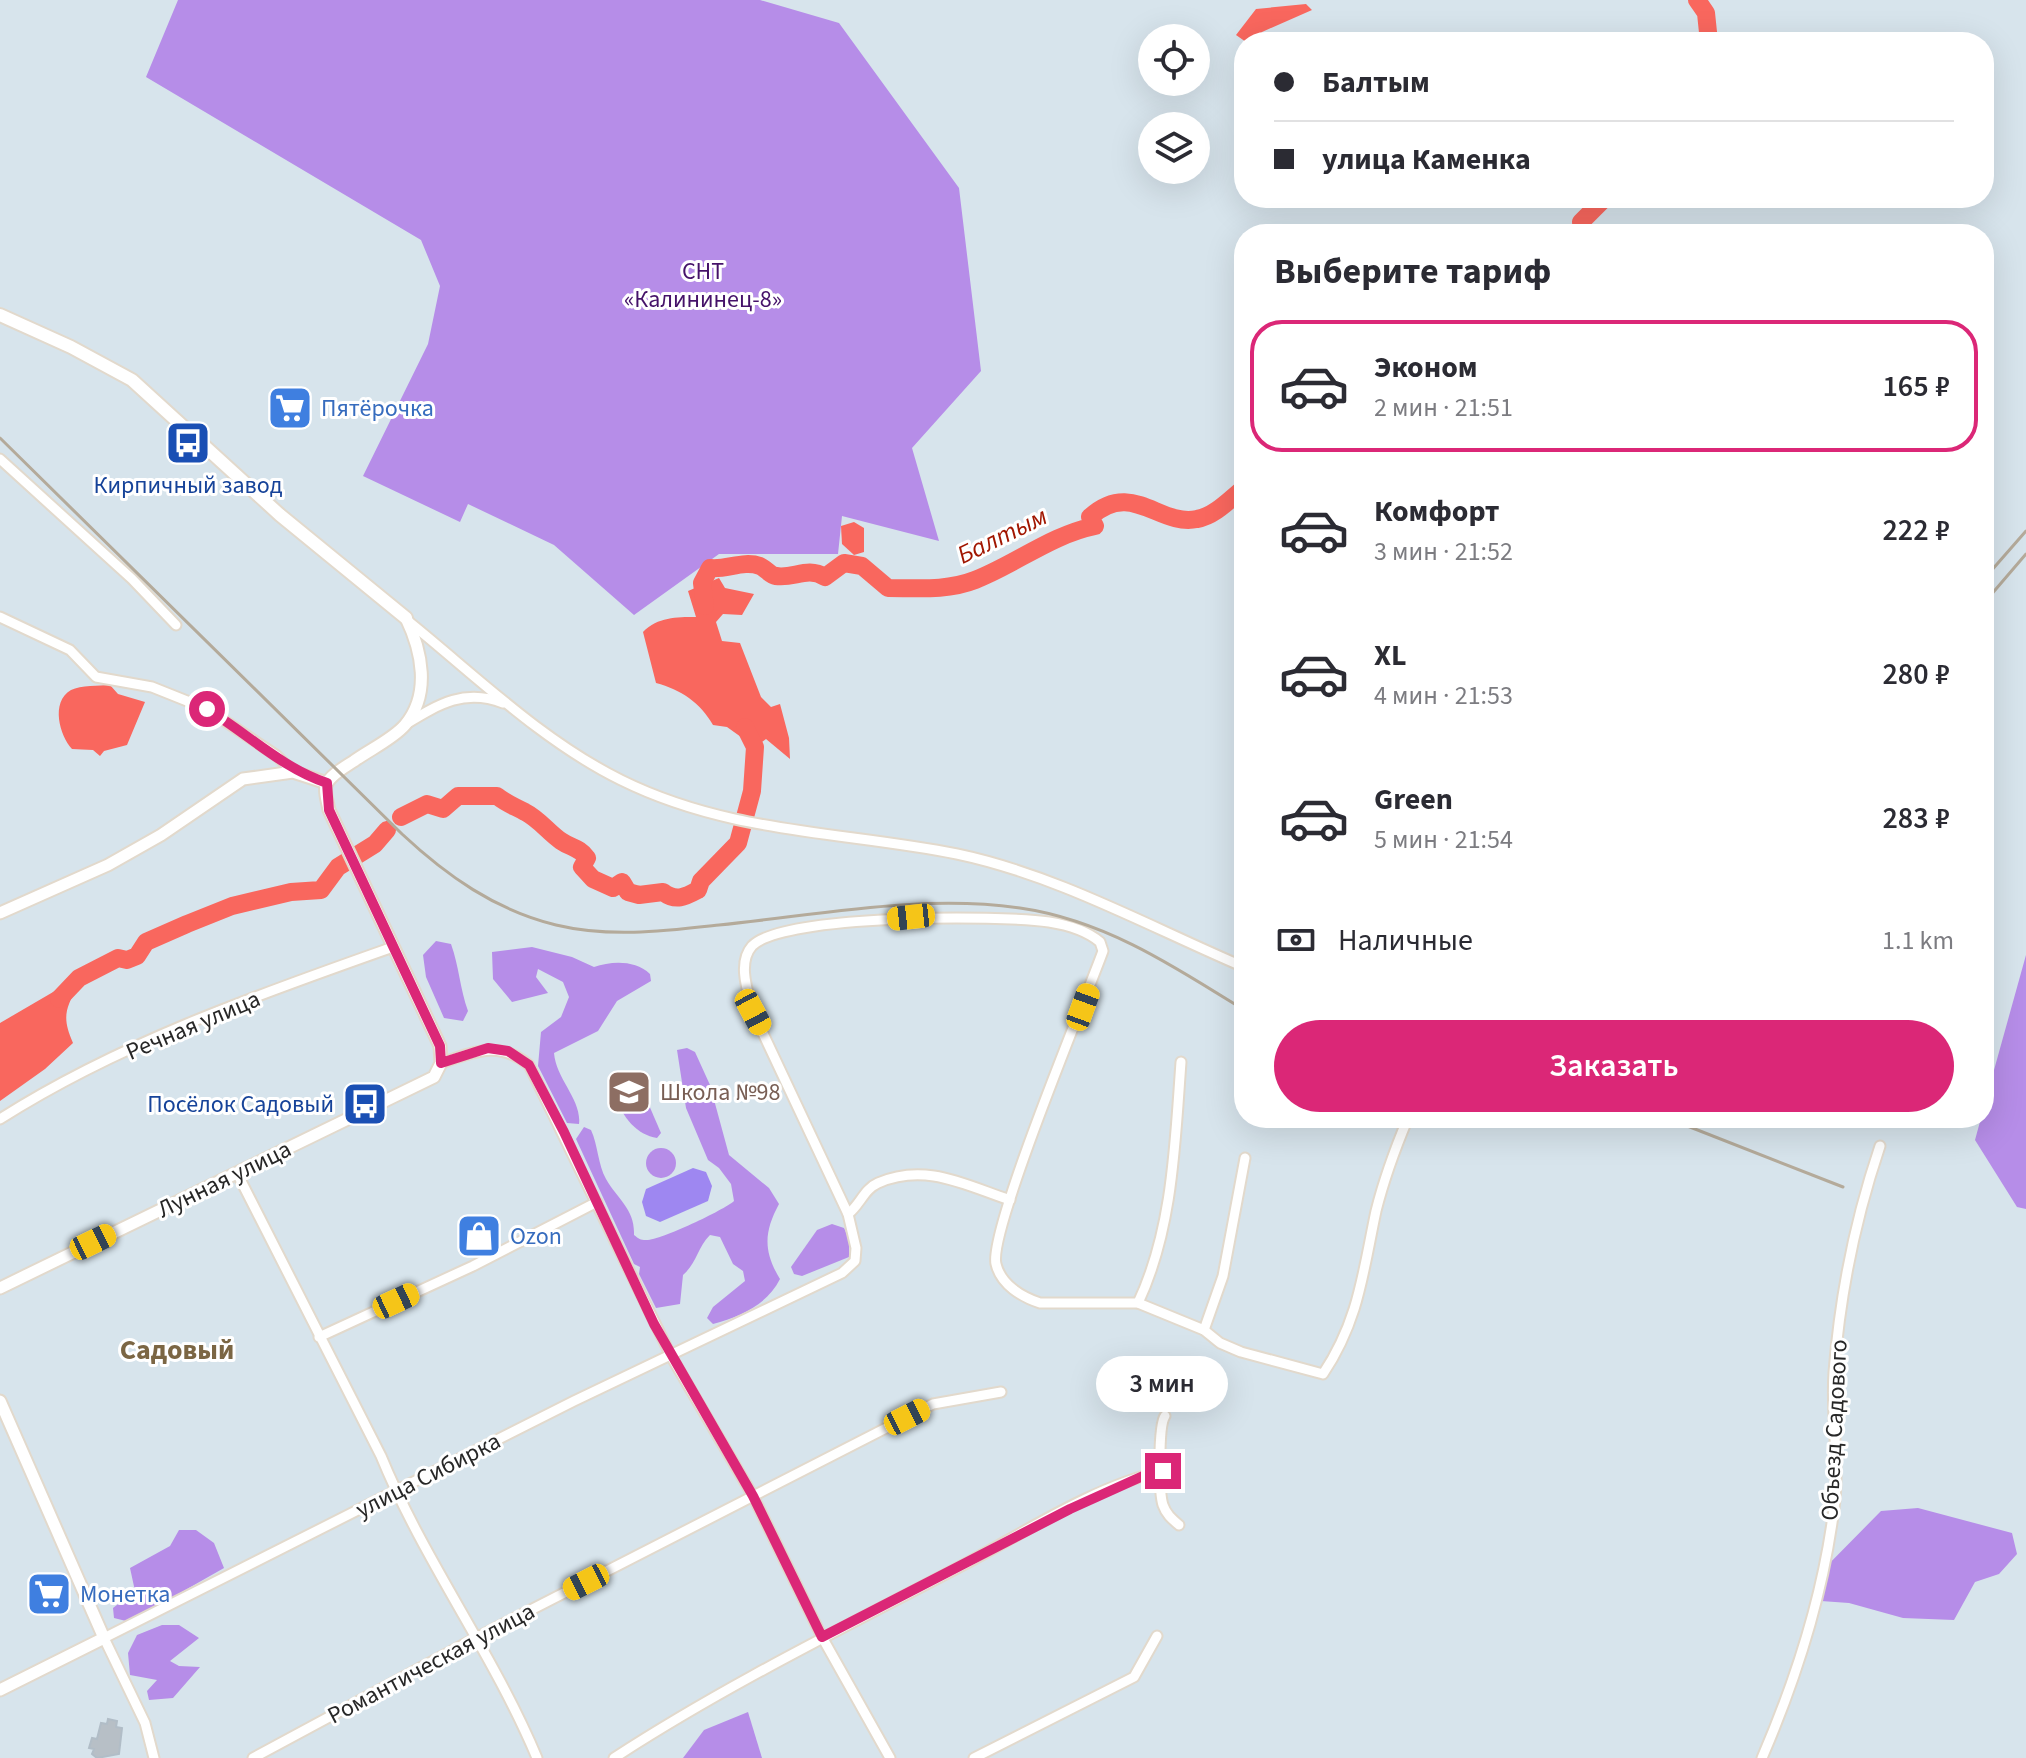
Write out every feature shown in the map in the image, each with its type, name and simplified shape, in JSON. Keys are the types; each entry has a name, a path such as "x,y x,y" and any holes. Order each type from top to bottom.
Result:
{"main road":[{"path":"0,315 132,380 289,524 406,618"}],"street":[{"path":"0,459 132,579 176,625"},
{"path":"0,617 70,650 96,677 152,687 207,709 277,756 293,772"},
{"path":"406,618 510,706 573,752 620,780 725,819 769,829 957,854 1038,877 1234,963"},
{"path":"404,726 417,701 422,671 416,639 406,618"},
{"path":"327,783 404,726 457,697 489,698 510,706"},
{"path":"0,913 108,865 161,835 243,779 293,772 327,783"},
{"path":"327,783 329,810 440,1046 441,1063 488,1048 508,1051 529,1065 671,1356 753,1496 822,1637 890,1758"},
{"path":"1010,1200 952,1178 912,1177 877,1183 848,1214 753,1012 745,974 746,956 752,947 772,933 911,917 965,916 1050,922 1075,928 1100,942 1103,951 1010,1200 995,1254 996,1267 1016,1292 1040,1303 1138,1303 1204,1330 1220,1343 1241,1352 1323,1374 1341,1347 1352,1320 1364,1282 1389,1165 1404,1128"},
{"name":"Речная улица","path":"0,1119 41,1093 107,1062 251,1000 393,947"},
{"path":"1138,1303 1153,1272 1176,1156 1181,1062"},
{"name":"Лунная улица","path":"0,1288 434,1077 441,1063"},
{"name":"Объезд Садового","path":"1762,1758 1814,1614 1835,1499 1834,1374 1847,1263 1859,1208 1880,1146"},
{"path":"1204,1330 1223,1276 1245,1158"},
{"path":"237,1173 396,1492 474,1639 493,1664 537,1758"},
{"path":"319,1337 473,1266 597,1202"},
{"name":"улица Сибирка","path":"0,1690 574,1401 842,1273 855,1261 856,1248 848,1214"},
{"name":"Романтическая улица","path":"253,1758 474,1639 933,1404 1001,1392"},
{"path":"0,1401 104,1638 145,1723 154,1758"},
{"path":"1165,1416 1159,1443 1163,1471 1161,1501 1179,1525"},
{"path":"614,1758 822,1637 1070,1509 1143,1476 1163,1471"},
{"path":"974,1758 1134,1677 1157,1636"}],"green space":[{"name":"СНТ «Калининец-8»","path":"178,0 760,0 839,23 959,188 981,371 912,448 939,541 842,516 838,554 719,554 634,615 554,545 468,504 460,522 363,476 428,344 440,286 421,240 146,77"},
{"path":"436,941 451,944 468,1011 463,1021 444,1018 426,977 423,955"},
{"path":"532,947 572,957 594,967 623,963 637,966 650,974 651,981 617,1001 598,1031 554,1053 559,1072 577,1106 579,1124 567,1123 538,1066 541,1032 561,1017 569,997 563,982 538,969 536,977 548,993 512,1002 493,979 492,952"},
{"path":"2026,955 2026,1209 2017,1207 1975,1140 1978,1128 1994,1128 1994,1070"},
{"path":"687,1048 695,1052 710,1085 729,1155 769,1188 779,1204 770,1224 768,1250 780,1279 760,1303 713,1324 707,1318 713,1307 745,1281 743,1271 733,1264 720,1237 710,1235 683,1275 680,1304 656,1308 639,1274 640,1267 634,1264 576,1139 584,1127 591,1130 603,1173 629,1211 634,1235 640,1239 653,1239 677,1230 734,1201 731,1184 719,1168 708,1160 686,1108 677,1050"},
{"path":"630,1088 645,1096 661,1133 657,1138 637,1129 622,1111 616,1097 620,1090"},
{"path":"661,1148 672,1152 676,1163 672,1174 661,1178 650,1174 646,1163 650,1152"},
{"path":"832,1224 844,1228 849,1239 849,1257 802,1276 794,1274 791,1267 817,1230"},
{"path":"1918,1508 2012,1533 2017,1554 1999,1574 1975,1582 1954,1620 1903,1618 1849,1603 1821,1601 1816,1577 1881,1511"},
{"path":"179,1530 196,1530 214,1543 224,1568 126,1621 114,1618 113,1608 135,1591 130,1568 170,1546"},
{"path":"162,1625 179,1625 199,1638 170,1661 179,1666 200,1667 173,1698 149,1700 147,1691 157,1680 130,1675 128,1653 137,1635"},
{"path":"748,1712 762,1758 683,1758 704,1730"}],"shaded area":[{"path":"1306,4 1312,10 1262,32 1238,32 1256,9"},
{"path":"854,522 864,528 864,552 854,555 842,544 841,526"},
{"path":"719,578 725,588 754,594 742,615 723,614 716,622 722,641 740,643 761,697 771,707 780,704 789,738 790,759 766,739 755,747 727,727 713,725 689,698 656,683 643,632 661,621 696,617 688,591"},
{"path":"110,685 118,694 145,702 127,745 104,751 100,756 93,750 72,749 59,719 65,695 80,687"},
{"path":"72,981 78,986 70,1001 66,1020 73,1043 45,1069 0,1101 0,1023"},
{"path":"693,1168 706,1172 712,1186 708,1201 660,1222 646,1216 642,1202 646,1189"}],"building":[{"path":"108,1719 117,1721 116,1727 122,1728 119,1754 97,1758 92,1754 94,1749 89,1748 92,1738 97,1739 101,1723 107,1724"}],"waterway":[{"name":"Балтым","path":"1697,0 1706,13 1708,32"},
{"name":"Балтым","path":"1581,224 1595,208"},
{"name":"Балтым","path":"705,606 702,583 710,568 754,564 776,576 812,573 825,577 844,563 862,566 888,588 954,586 975,580 1063,536 1095,526 1090,517 1119,502 1132,503 1183,520 1204,517 1234,496"},
{"name":"Балтым","path":"401,817 427,804 443,809 458,796 497,796 530,815 561,841 581,852 587,858 582,867 593,879 613,888 622,882 628,892 639,895 663,892 676,898 685,896 698,890 701,881 738,843 752,791 755,747 745,727"},
{"name":"Балтым","path":"59,999 79,978 118,958 127,960 137,956 146,942 187,924 232,906 291,892 321,890 338,867 375,844 387,830"}],"railway":[{"path":"0,438 402,834 436,864 492,901 556,925 617,932 678,929 907,905 983,904 1020,908 1051,914 1109,934 1165,962 1234,1004"},
{"path":"1994,568 2026,531"},
{"path":"1994,591 2026,554"},
{"path":"1693,1128 1843,1187"}],"place":[{"name":"Пятёрочка","path":"290,408"},
{"name":"Кирпичный завод","path":"188,443"},
{"name":"Школа №98","path":"629,1092"},
{"name":"Посёлок Садовый","path":"365,1104"},
{"name":"Ozon","path":"479,1236"},
{"name":"Монетка","path":"49,1594"}],"district":[{"name":"Садовый","path":"177,1349"}],"route":[{"path":"207,709 277,756 293,772 327,783 329,810 440,1046 441,1063 488,1048 508,1051 529,1065 654,1324 753,1496 822,1637 1070,1509 1143,1476 1163,1471"}]}
